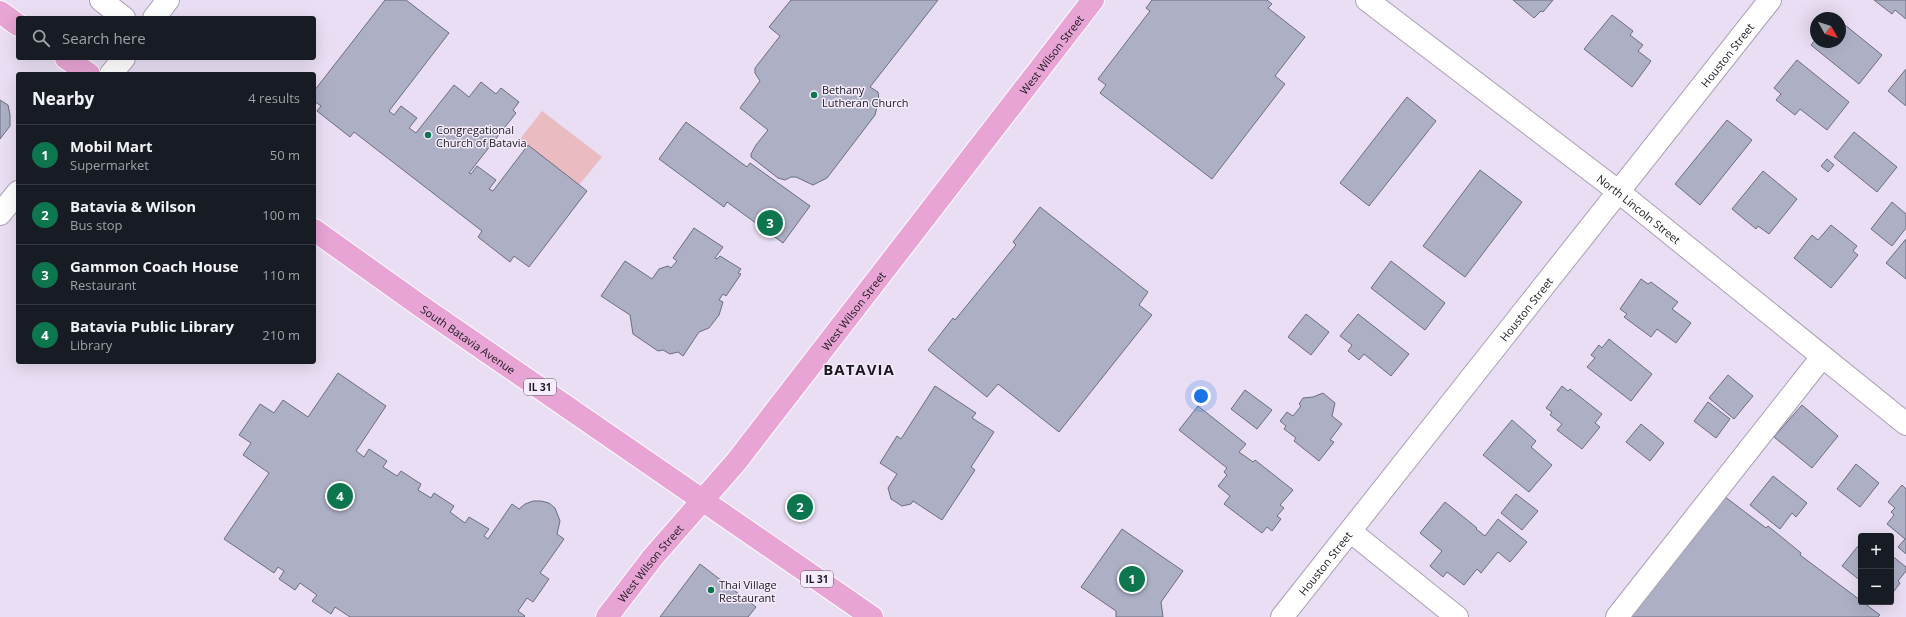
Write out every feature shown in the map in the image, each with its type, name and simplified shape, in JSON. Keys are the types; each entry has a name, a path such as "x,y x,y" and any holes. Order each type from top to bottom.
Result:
{"main road":[{"name":"West Wilson Street","path":"607,617 653,557 736,462 1093,0"},
{"path":"0,12 16,24"},
{"path":"69,60 86,72"},
{"name":"South Batavia Avenue","path":"316,231 422,307 703,500"},
{"name":"IL 31","path":"703,500 872,617"}],"street":[{"path":"101,0 121,16"},
{"path":"156,16 168,0"},
{"name":"North Lincoln Street","path":"1366,0 1619,192 1906,424"},
{"name":"Houston Street","path":"1282,617 1770,0"},
{"path":"113,72 122,60"},
{"path":"0,214 16,194"},
{"path":"1618,617 1822,357"},
{"path":"1350,531 1457,617"}],"shaded area":[{"path":"542,111 602,157 579,185 520,139"}],"building":[{"name":"Congregational Church of Batavia","path":"385,0 406,0 449,33 389,111 394,115 401,106 417,118 409,128 416,133 454,85 469,97 481,82 496,94 501,88 519,102 513,110 516,113 469,173 471,174 477,166 496,180 489,189 493,191 528,145 587,191 529,267 514,256 510,262 478,237 482,231 354,132 350,137 317,111 321,106 316,102 316,88"},
{"name":"Bethany Lutheran Church","path":"791,0 938,0 870,87 878,92 879,99 875,115 827,178 813,185 796,177 791,177 785,180 778,178 751,157 756,145 768,130 740,108 760,81 755,73 755,68 780,36 769,27"},
{"path":"1152,0 1267,0 1272,4 1268,8 1305,37 1275,76 1285,84 1212,179 1100,93 1106,85 1098,79 1150,11 1146,8"},
{"path":"1513,0 1553,0 1543,12 1541,11 1534,18"},
{"path":"1874,0 1906,0 1906,19 1895,10 1892,14"},
{"path":"1612,15 1633,31 1630,35 1643,45 1638,51 1651,61 1632,87 1584,49"},
{"path":"1846,26 1882,55 1859,84 1815,48 1846,48"},
{"path":"1797,60 1849,102 1827,130 1800,109 1795,115 1776,100 1781,94 1774,88"},
{"path":"1906,69 1906,106 1888,91"},
{"path":"1407,97 1436,121 1369,206 1340,183"},
{"path":"0,100 8,105 10,126 0,139"},
{"path":"1727,120 1752,140 1700,205 1675,184"},
{"path":"686,122 747,167 750,163 810,206 783,243 727,202 724,207 659,159"},
{"path":"1854,132 1897,167 1877,192 1834,157"},
{"path":"1827,159 1834,165 1828,172 1821,166"},
{"path":"1480,170 1522,202 1465,277 1423,246"},
{"path":"1763,171 1797,199 1769,234 1758,226 1756,229 1732,209"},
{"path":"1892,202 1906,214 1906,228 1892,246 1871,229"},
{"path":"1040,207 1148,292 1139,305 1152,315 1059,432 998,384 987,397 928,350 953,318 955,320 1016,245 1013,242"},
{"path":"1831,225 1857,246 1853,251 1858,255 1831,288 1794,258 1812,235 1818,240"},
{"path":"694,228 723,247 715,258 717,259 720,256 741,269 738,273 741,274 726,296 723,294 719,300 723,302 719,315 709,328 699,332 683,356 678,352 670,354 663,350 658,351 633,334 630,315 601,296 625,261 652,279 659,269 668,266 671,268 677,261 673,258"},
{"path":"1906,239 1906,279 1886,263"},
{"path":"1391,261 1445,303 1425,330 1371,288"},
{"path":"1641,279 1648,284 1651,282 1678,302 1672,309 1691,323 1676,343 1657,329 1651,337 1624,317 1627,314 1620,309"},
{"path":"1306,314 1329,332 1311,355 1288,337"},
{"path":"1358,314 1409,354 1391,376 1364,354 1359,360 1348,351 1352,345 1340,336"},
{"path":"1609,339 1652,374 1631,401 1587,367 1595,358 1591,355 1599,345 1602,348"},
{"path":"338,373 386,406 356,451 364,457 369,449 387,461 383,467 397,476 401,471 421,484 418,490 431,498 434,493 454,506 450,512 465,523 469,517 489,529 484,536 488,539 512,504 519,509 525,504 533,501 541,501 549,503 555,508 560,521 557,534 564,539 540,573 549,579 533,602 527,598 518,611 525,616 524,617 350,617 335,607 331,614 312,601 317,595 300,583 295,590 279,579 284,571 278,567 274,573 224,539 269,473 243,455 251,443 239,435 260,404 274,413 283,400 308,417"},
{"path":"1728,375 1753,396 1734,419 1709,398"},
{"path":"935,386 976,413 972,418 994,432 971,467 975,470 942,520 913,501 911,504 902,506 891,499 888,488 897,474 880,463 897,436 901,439"},
{"path":"1562,386 1568,391 1570,389 1602,414 1595,423 1600,427 1582,449 1557,430 1562,424 1550,415 1552,412 1546,408"},
{"path":"1245,390 1272,410 1257,429 1231,409"},
{"path":"1323,393 1335,403 1332,416 1342,424 1330,440 1334,442 1319,461 1294,441 1296,438 1284,429 1286,426 1280,421 1287,412 1293,416 1301,406 1299,404 1303,398 1313,397"},
{"path":"1708,402 1730,419 1716,438 1694,421"},
{"path":"1802,405 1838,436 1812,468 1774,437"},
{"path":"1198,406 1246,444 1239,452 1253,462 1255,460 1293,490 1280,505 1284,508 1277,516 1281,519 1272,531 1267,527 1262,533 1224,504 1230,496 1218,486 1227,475 1224,472 1227,468 1179,430"},
{"path":"1512,420 1536,441 1531,447 1552,465 1529,492 1483,455"},
{"path":"1641,424 1664,443 1650,461 1626,442"},
{"path":"1856,464 1879,483 1860,507 1837,489"},
{"path":"1773,476 1807,503 1796,517 1792,513 1780,529 1750,505"},
{"path":"1902,485 1906,489 1906,554 1898,547 1905,539 1887,524 1894,515 1891,512 1895,508 1888,502"},
{"path":"1516,494 1538,511 1522,530 1501,513"},
{"path":"798,495 807,502 801,510 792,503"},
{"path":"1724,496 1766,528 1768,526 1801,553 1800,555 1858,598 1858,605 1867,605 1880,615 1878,617 1629,617"},
{"path":"1445,502 1485,536 1498,519 1527,542 1510,562 1498,552 1481,573 1477,569 1464,585 1447,572 1443,577 1430,566 1442,551 1420,533"},
{"path":"1122,529 1183,571 1161,602 1163,617 1116,617 1116,611 1081,587"},
{"path":"1858,546 1858,579 1842,566"},
{"path":"1894,557 1906,567 1906,571 1898,581 1900,583 1894,591"},
{"path":"700,564 756,607 748,617 660,617"}],"place":[{"name":"Bethany Lutheran Church","path":"814,95"},
{"name":"Congregational Church of Batavia","path":"428,135"},
{"name":"Gammon Coach House","path":"770,223"},
{"name":"Batavia Public Library","path":"340,496"},
{"name":"Batavia & Wilson","path":"800,507"},
{"name":"Mobil Mart","path":"1132,579"},
{"name":"Thai Village Restaurant","path":"711,590"}],"district":[{"name":"BATAVIA","path":"859,369"}]}
